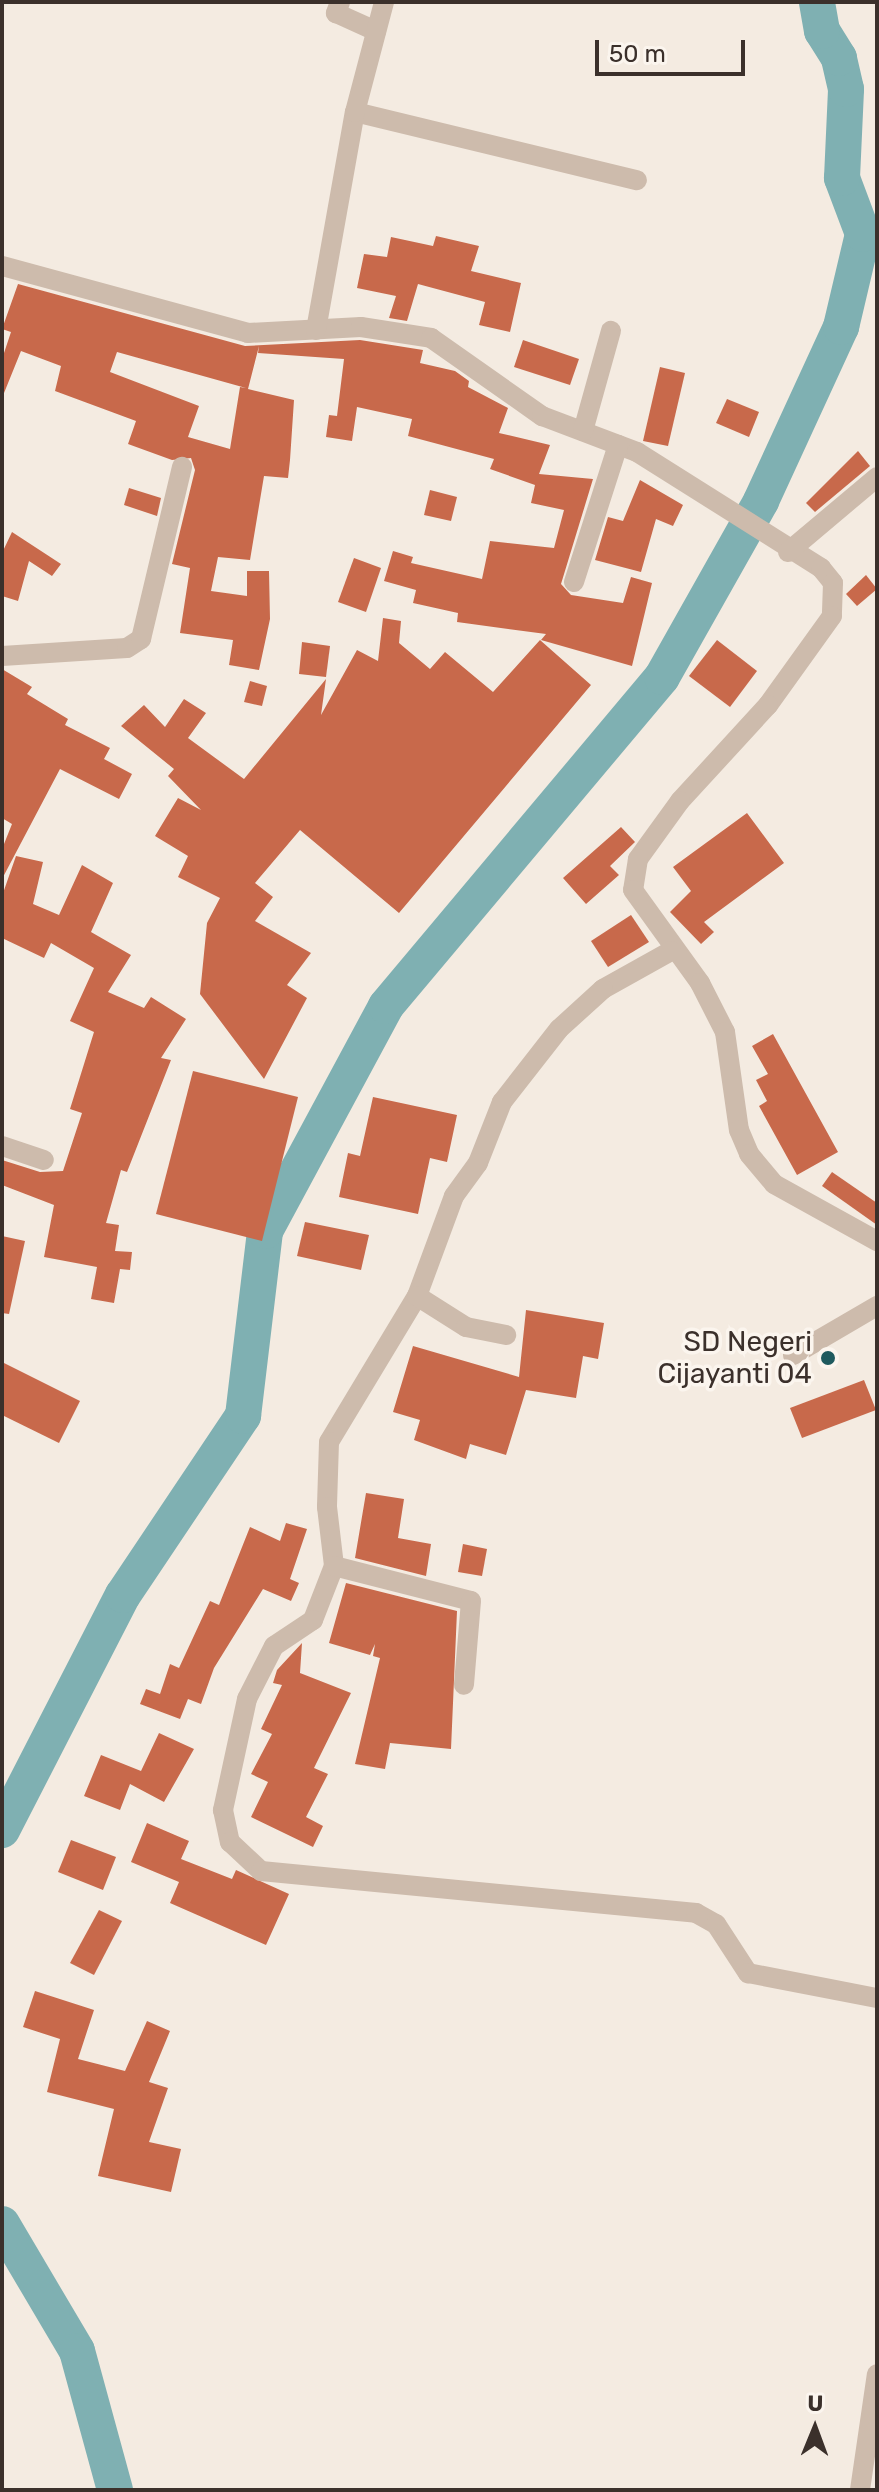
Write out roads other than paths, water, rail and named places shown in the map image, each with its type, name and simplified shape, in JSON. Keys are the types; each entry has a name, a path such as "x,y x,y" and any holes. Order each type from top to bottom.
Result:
{"street":[{"path":"340,2 336,13 376,31"},
{"path":"316,330 355,112 384,2"},
{"path":"355,112 637,180"},
{"path":"2,266 225,329 392,328 431,338 542,416 618,445 769,534 788,552 821,568 837,601 768,705 680,801 638,859 633,890 671,951 700,983 725,1032 739,1130 749,1154 774,1184 877,1241"},
{"path":"583,431 611,331"},
{"path":"574,582 618,445"},
{"path":"2,656 127,648 141,639 182,467"},
{"path":"788,552 877,477"},
{"path":"671,951 603,989 522,1071 478,1163 454,1196 417,1296 329,1442 327,1507 334,1566 313,1620 274,1646 247,1699 223,1810 230,1842 261,1871 696,1913 716,1924 748,1973 877,1998"},
{"path":"2,1146 44,1160"},
{"path":"417,1296 466,1327 506,1335"},
{"path":"793,1355 877,1306"},
{"path":"334,1566 471,1601 464,1685"},
{"path":"860,2490 877,2374"}],"waterway":[{"path":"2,1830 123,1595 243,1416 265,1231 386,1006 662,677 761,501 841,327 863,234 842,178 846,89 839,58 822,31 817,2"},
{"path":"2,2224 77,2351 115,2490"}],"place":[{"name":"SD Negeri Cijayanti 04","path":"828,1358"}]}
